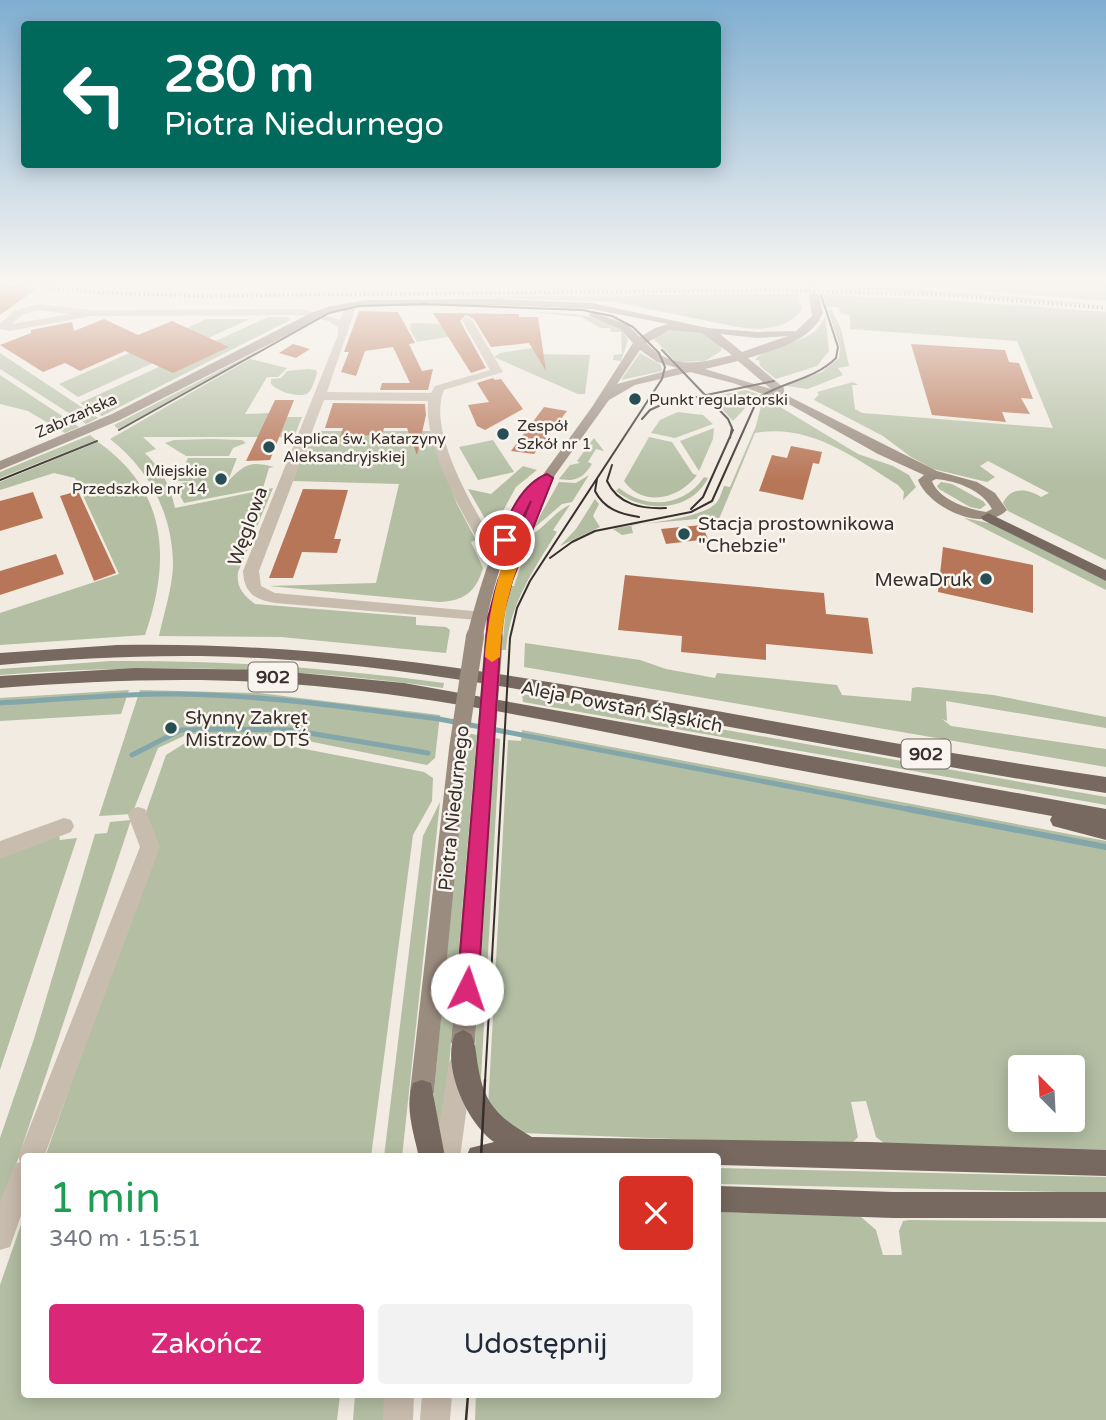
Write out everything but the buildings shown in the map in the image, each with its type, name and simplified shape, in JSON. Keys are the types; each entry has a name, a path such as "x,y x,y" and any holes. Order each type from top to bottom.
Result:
{"main road":[{"name":"Zabrzańska","path":"0,466 116,417 251,347"},
{"name":"Piotra Niedurnego","path":"422,1092 458,749 475,636 489,624 547,478 603,399 633,347"},
{"path":"640,347 661,360 791,400"},
{"path":"717,361 726,354 727,347"},
{"path":"731,347 791,400 883,451 897,463 930,477 950,476 979,490 995,501 994,513"},
{"path":"744,360 771,347"},
{"name":"Piotra Niedurnego","path":"603,399 632,382 717,361 744,360"},
{"path":"930,477 929,491 970,515 994,513 1106,564"},
{"name":"Piotra Niedurnego","path":"463,1042 485,753 489,624 497,560 513,519 531,490 547,478"},
{"path":"994,513 1106,576"},
{"name":"Aleja Powstań Śląskich","path":"0,659 93,651 205,650 314,656 386,664 579,693 1104,784"},
{"name":"Aleja Powstań Śląskich","path":"0,682 47,677 182,673 362,684 543,714 1106,817"},
{"path":"949,790 1106,832"},
{"path":"463,1042 468,1084 476,1107 491,1126 529,1150"},
{"path":"422,1092 425,1130 431,1153"},
{"path":"508,1153 529,1150 869,1155 1106,1163"},
{"path":"721,1199 893,1205 1106,1206"}],"street":[{"name":"Węglowa","path":"337,347 251,571 253,589 265,597 489,624"},
{"path":"484,347 497,372 439,387 433,397 433,426 439,444 497,560"},
{"path":"319,397 433,397"},
{"path":"33,1153 150,847 138,815"},
{"path":"0,849 64,826"},
{"name":"Piotra Niedurnego","path":"448,1153 463,1042"},
{"name":"Piotra Niedurnego","path":"417,1153 422,1092"},
{"path":"0,1237 21,1182"},
{"path":"398,1420 399,1398"},
{"path":"435,1420 438,1398"}],"green space":[{"path":"143,347 188,347 78,397 59,384"},
{"path":"202,347 237,347 102,416 80,403"},
{"path":"622,347 626,347 621,361 613,360 614,355 622,354"},
{"path":"662,347 722,347 721,351 705,361 676,362"},
{"path":"829,347 829,351 817,366 776,379 760,366 759,360 755,360 772,349"},
{"path":"840,347 845,347 849,366 838,368 843,375 808,389 785,385 822,372 839,358"},
{"path":"1020,347 1106,347 1106,560 1008,511 1003,503 1015,492 1031,492 1041,497 1049,493 988,461 980,466 995,477 987,482 933,469 911,457 883,436 814,400 819,394 817,392 853,382 858,385 852,385 855,409 862,413 1053,428"},
{"path":"532,348 536,354 590,355 585,394 578,394 494,357 500,353"},
{"path":"262,349 118,429 114,425"},
{"path":"0,353 98,418 86,424 0,369"},
{"path":"640,353 661,365 662,371 621,380"},
{"path":"250,359 287,368 278,377 267,377 245,414 269,413 269,417 302,417 294,437 143,437 156,449 145,453 164,478 175,508 273,488 238,572 239,586 247,597 255,604 416,617 416,625 446,627 450,630 446,653 281,637 159,636 173,566 169,529 148,479 110,439"},
{"path":"316,370 317,373 311,389 304,395 288,393 271,384 271,379 281,378 287,371"},
{"path":"0,375 79,427 65,433 28,411 0,404"},
{"path":"746,390 758,394 733,421 711,397"},
{"path":"767,399 858,454 893,466 909,475 916,487 903,500 904,492 898,485 830,445 794,433 755,433 714,531 707,518 645,524 698,513 717,502 724,486 730,487 756,426 762,402"},
{"path":"678,412 703,415 713,424 675,438 651,433 660,420"},
{"path":"714,428 713,439 699,471 680,441"},
{"path":"311,431 430,431 457,504 476,540 471,542 483,568 477,583 468,594 455,600 439,602 269,586 376,583 399,484 293,481"},
{"path":"90,435 96,440 0,478 0,472"},
{"path":"649,437 672,442 693,474 697,475 681,490 671,495 641,495 624,481"},
{"path":"594,438 604,451 596,449 588,462 592,464 582,476 570,480 559,479 570,465 580,463 577,461 585,450 590,450 593,445 589,444"},
{"path":"174,440 242,440 246,443 233,448 229,456 186,456 165,443"},
{"path":"493,440 514,472 478,480 459,447"},
{"path":"98,442 121,461 139,482 158,529 158,580 145,635 0,645 0,613 119,574 75,478 54,473 0,490 0,482"},
{"path":"188,458 237,458 228,481 248,465 274,467 269,468 263,488 184,503 177,490 181,483 196,481 177,481"},
{"path":"523,466 537,470 516,487 492,531 468,489 491,494"},
{"path":"589,475 572,502 562,504 532,530 559,482 576,483"},
{"path":"704,477 708,478 690,498 666,506 640,503 616,491 619,488 641,500 664,502 686,494"},
{"path":"941,482 952,484 986,505 980,509 970,507 939,489 937,486"},
{"path":"595,499 599,504 593,516 600,527 560,546 576,529"},
{"path":"570,505 553,530 557,532 524,588 512,618 506,650 502,650 508,586 514,586 531,535"},
{"path":"964,518 994,524 1106,580 1106,590"},
{"path":"631,526 633,533 622,535 613,529 624,527"},
{"path":"525,643 640,660 666,669 715,678 717,673 837,685 842,695 911,701 912,688 918,687 993,695 1106,717 1106,728 946,701 947,721 942,719 951,726 1106,749 1106,767 524,667"},
{"path":"111,661 278,666 444,683 443,688 277,671 167,668 0,675 0,669"},
{"path":"129,690 121,714 0,721 0,698"},
{"path":"140,690 259,693 440,715 435,758 427,765 283,736 188,734 158,748 132,814 99,816"},
{"path":"522,694 1106,797 1106,805 523,702"},
{"path":"522,730 1106,841 1106,1151 889,1147 876,1137 866,1101 851,1102 858,1137 849,1146 522,1133 488,1108 508,740 521,741"},
{"path":"467,733 477,735 442,1149 432,1114"},
{"path":"495,738 500,739 480,1095 474,1062"},
{"path":"185,743 284,745 424,772 433,778 432,801 413,835 372,1153 46,1153 155,847 145,815 166,755"},
{"path":"440,802 402,1153 384,1153 423,836"},
{"path":"131,820 0,1213 0,1138 34,1039 95,834 107,833 110,822"},
{"path":"59,836 60,840 77,838 0,1070 0,857"},
{"path":"721,1168 1106,1177 1106,1193 721,1184"},
{"path":"721,1212 860,1216 876,1230 883,1255 902,1255 899,1231 903,1221 909,1220 1106,1222 1106,1420 475,1420 476,1398 721,1398"},
{"path":"21,1225 21,1398 340,1398 337,1420 0,1420 0,1285"},
{"path":"355,1398 386,1398 384,1420 353,1420"}],"waterway":[{"path":"0,703 155,694 276,699 439,719 917,811"},
{"path":"132,755 181,730 222,729 291,730 428,753"},
{"path":"908,809 1106,847"}],"tram line":[{"path":"119,430 267,347"},
{"path":"485,1082 510,638 517,608 530,581 662,379 665,367 653,347"},
{"path":"758,398 827,366 836,358 838,347"},
{"path":"662,350 705,395"},
{"path":"705,395 774,381"},
{"path":"642,419 650,410 663,404 705,395"},
{"path":"705,395 728,419 732,428 730,436"},
{"path":"550,558 572,542 595,531 691,512 712,501 758,398"},
{"path":"753,401 758,398"},
{"path":"730,436 733,430"},
{"path":"691,509 703,497 730,436"},
{"path":"0,480 97,441"},
{"path":"612,465 607,481 617,495 632,504 648,508 666,508"},
{"path":"597,479 595,491 603,502 619,512 639,517"},
{"path":"481,1153 485,1080"},
{"path":"466,1420 468,1398"}],"slow traffic":[{"path":"492,657 495,618 520,541"}],"place":[{"name":"Punkt regulatorski","path":"635,399"},
{"name":"Zespół Szkół nr 1","path":"503,434"},
{"name":"Kaplica św. Katarzyny Aleksandryjskiej","path":"269,447"},
{"name":"Miejskie Przedszkole nr 14","path":"221,479"},
{"name":"Stacja prostownikowa \"Chebzie\"","path":"684,534"},
{"name":"MewaDruk","path":"986,579"},
{"name":"Słynny Zakręt Mistrzów DTŚ","path":"171,728"}],"route":[{"path":"467,989 495,618 512,562 547,478 531,490 513,519 505,540"}]}
